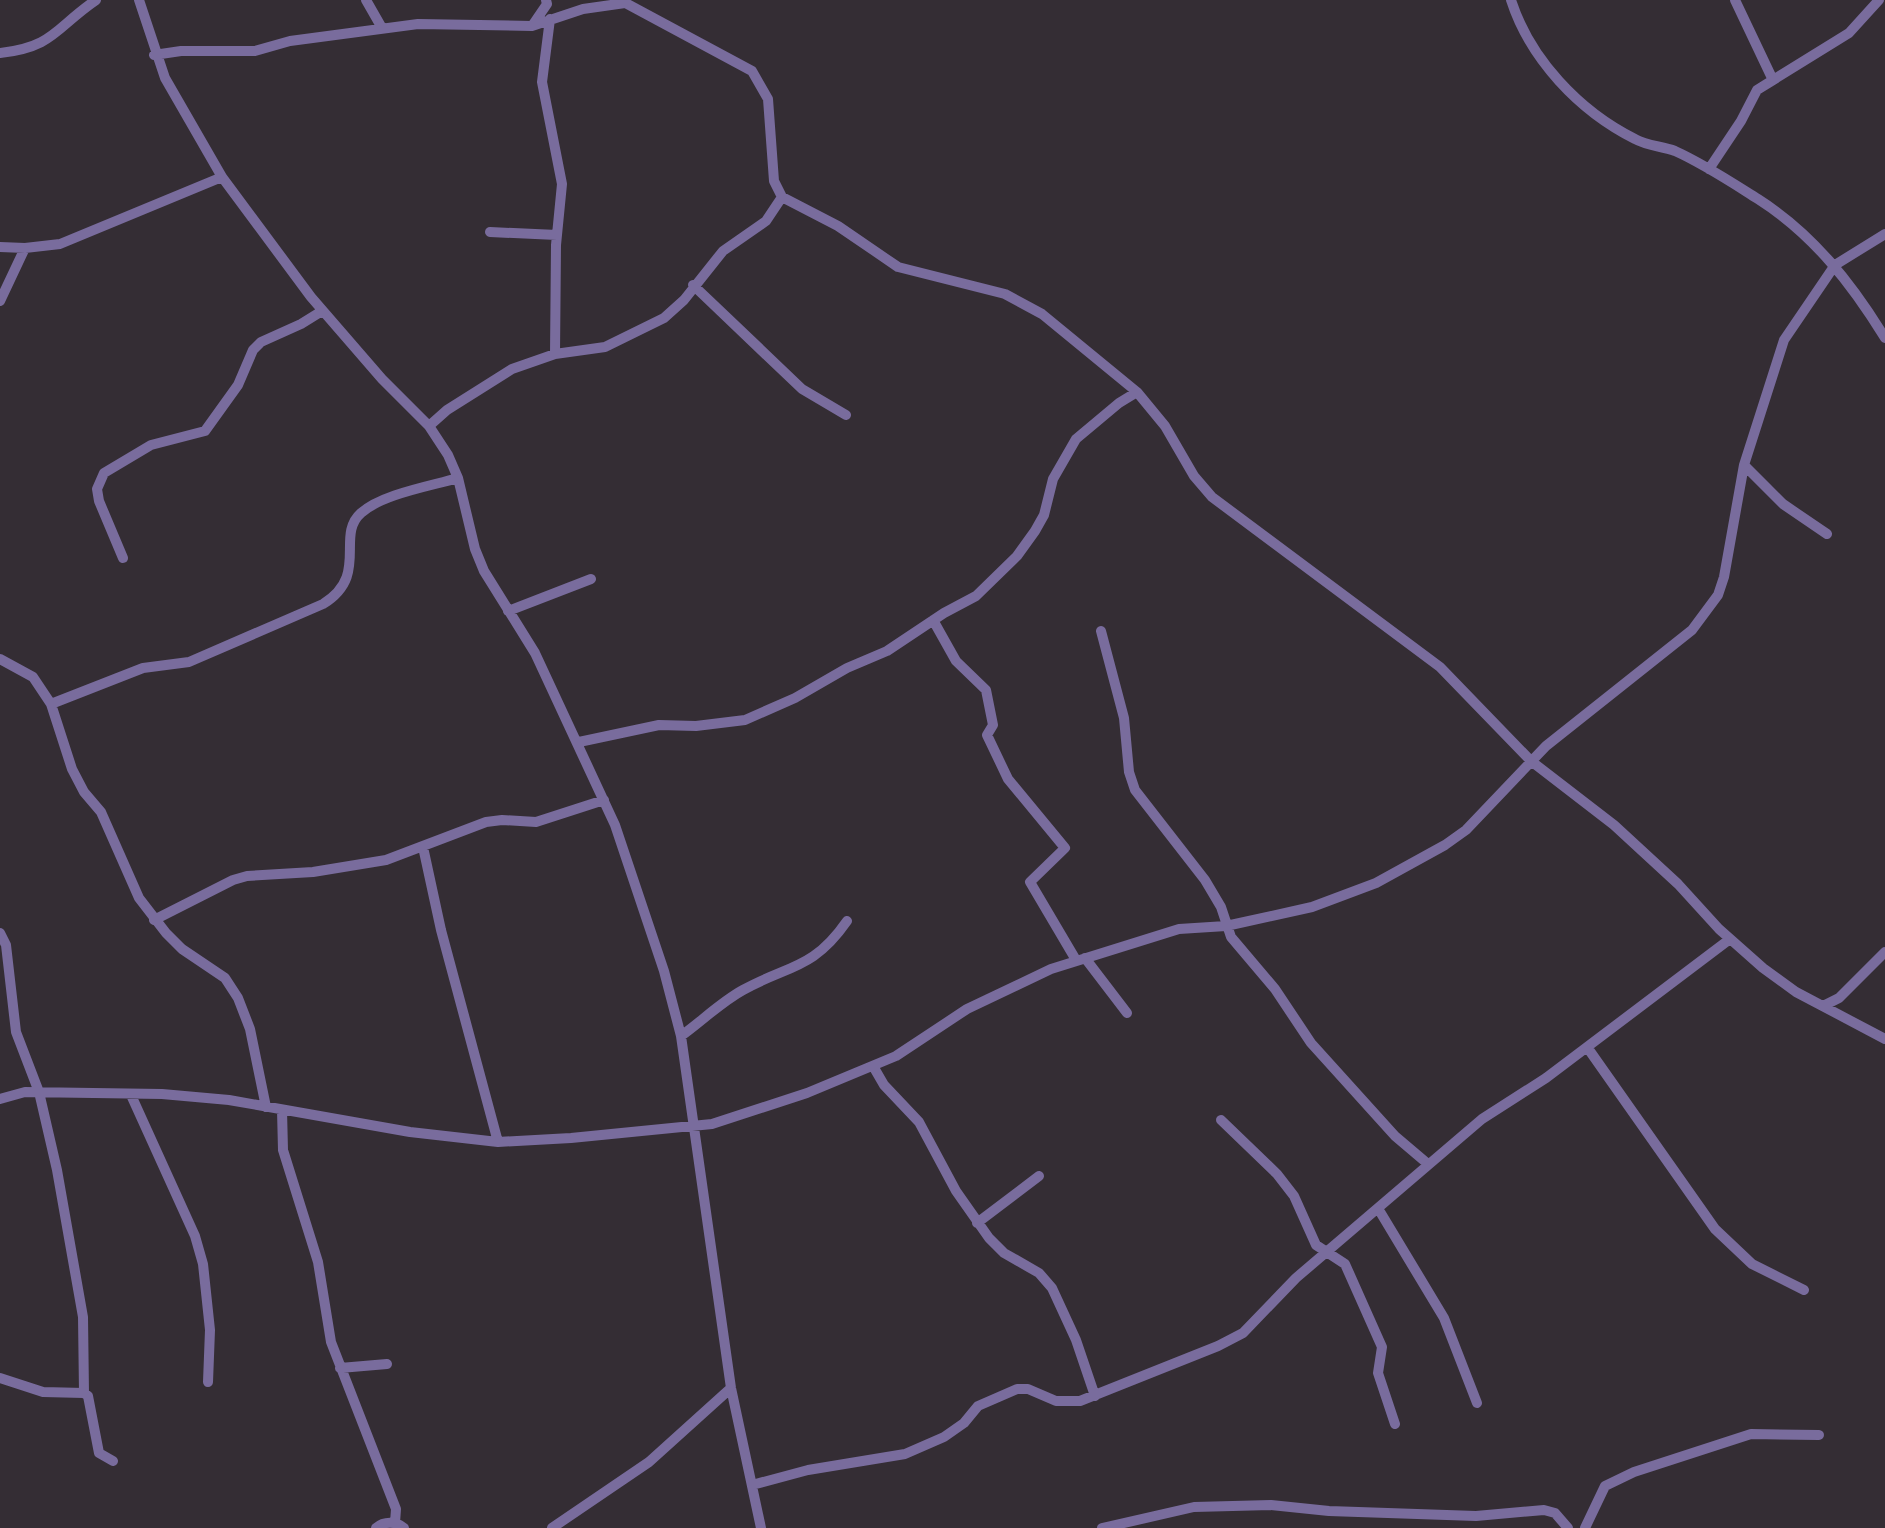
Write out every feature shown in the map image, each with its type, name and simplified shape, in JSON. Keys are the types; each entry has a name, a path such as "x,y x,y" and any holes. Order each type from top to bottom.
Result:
{"street":[{"path":"0,53 48,41 74,15 96,0"},
{"path":"139,0 152,42 160,54 164,78 222,177 322,310 429,426 449,455 458,478 475,549 508,611 536,653 604,800 642,900 681,1035 731,1388 761,1528"},
{"path":"366,0 382,28"},
{"path":"532,26 547,4 546,0"},
{"path":"1511,0 1542,61 1593,112 1633,138 1673,151 1760,200 1835,265 1855,290 1885,338"},
{"path":"1735,0 1772,78"},
{"path":"1709,169 1741,121 1757,90 1772,78 1849,33 1879,0"},
{"path":"160,54 256,51 290,41 418,24 532,26 583,9 622,1 742,62 752,71 768,99 774,181 782,197 838,226 898,267 1005,294 1027,304 1088,349 1137,392 1165,426 1202,487 1383,628 1440,667 1531,761 1614,825 1678,884 1730,939 1796,992 1885,1039"},
{"path":"550,19 542,82 562,184 557,236 555,354"},
{"path":"0,247 25,248 60,244 222,177"},
{"path":"429,426 447,410 512,369 555,354 605,347 620,342 675,310 723,251 766,220 782,197"},
{"path":"490,232 557,236"},
{"path":"0,1100 25,1092 39,1092 229,1100 410,1132 498,1142 695,1128 807,1093 896,1056 999,991 1080,959 1179,929 1226,926 1340,899 1416,862 1466,830 1531,761 1598,703 1692,630 1718,595 1724,577 1744,465 1784,340 1835,265 1885,234"},
{"path":"0,301 25,248"},
{"path":"694,285 802,389 846,415"},
{"path":"123,558 99,501 97,489 104,472 151,445 205,431 238,385 253,350 261,342 301,324 322,310"},
{"path":"579,742 659,725 696,726 745,720 795,698 847,667 887,651 933,620 976,596 1017,556 1044,514 1053,479 1076,439 1119,403 1137,392"},
{"path":"1744,465 1783,504 1827,534"},
{"path":"51,704 143,668 189,662 323,604 340,591 348,578 352,528 361,513 374,503 458,478"},
{"path":"508,611 592,579"},
{"path":"933,620 956,661 986,690 993,725 987,735 1009,779 1065,848 1030,882 1080,959 1127,1013"},
{"path":"1101,631 1124,718 1129,772 1135,790 1205,880 1221,907 1226,926 1311,1043 1387,1128 1428,1164"},
{"path":"1,662 33,677 51,704 72,769 84,792 101,812 139,898 154,920 182,949 225,978 238,998 250,1029 266,1107"},
{"path":"154,920 233,880 342,868 386,860 486,822 536,822 604,800"},
{"path":"423,847 441,930 498,1142"},
{"path":"681,1035 742,990 797,968 816,955 835,938 846,921"},
{"path":"0,933 6,945 16,1032 39,1092 57,1170 83,1317 84,1393"},
{"path":"752,1485 808,1470 905,1454 944,1437 964,1423 978,1406 996,1395 1017,1389 1028,1389 1056,1401 1080,1401 1243,1333 1326,1251 1379,1210 1482,1119 1546,1078 1730,939"},
{"path":"1823,1006 1839,998 1885,952"},
{"path":"1587,1047 1715,1229 1752,1264 1804,1290"},
{"path":"873,1066 884,1085 919,1122 956,1191 977,1223 1004,1253 1039,1273 1052,1288 1076,1340 1095,1396"},
{"path":"131,1095 195,1236 204,1264 210,1330 208,1382"},
{"path":"282,1110 283,1150 318,1262 331,1342 400,1525 376,1528"},
{"path":"1221,1119 1277,1174 1294,1196 1317,1245 1345,1264 1382,1347 1378,1373 1395,1424"},
{"path":"977,1223 1039,1176"},
{"path":"1379,1210 1444,1318 1478,1402"},
{"path":"340,1367 387,1364"},
{"path":"0,1378 43,1392 84,1393 89,1396 99,1452 113,1461"},
{"path":"552,1528 649,1462 731,1388"},
{"path":"1585,1528 1605,1486 1634,1472 1751,1434 1819,1435"},
{"path":"1102,1528 1194,1507 1271,1505 1329,1511 1476,1516 1544,1510 1555,1513 1568,1528"}]}
